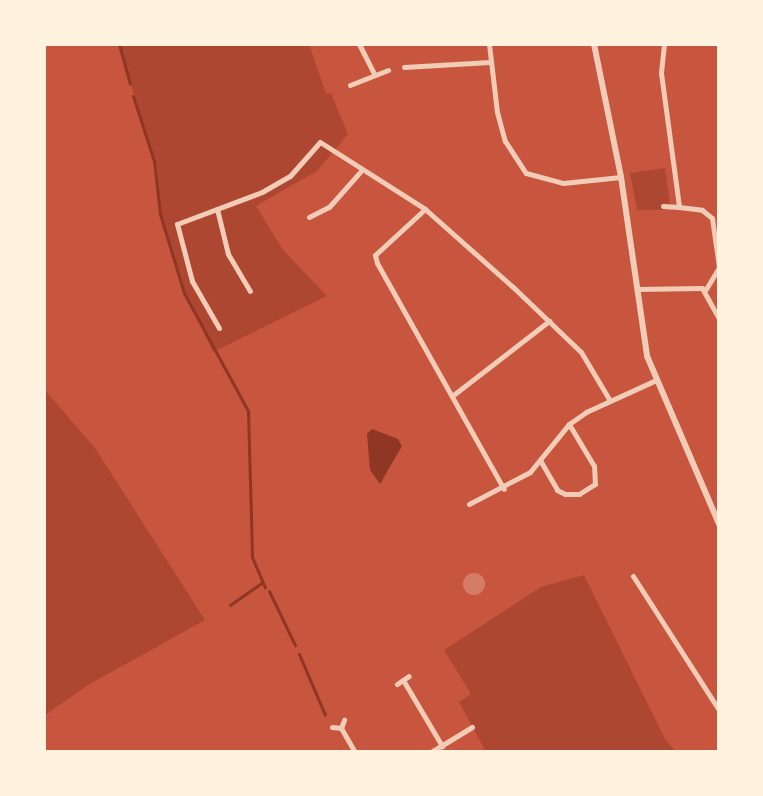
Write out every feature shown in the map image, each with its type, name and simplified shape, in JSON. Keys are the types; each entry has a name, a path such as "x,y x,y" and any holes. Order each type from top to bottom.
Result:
{"street":[{"path":"359,44 374,74"},
{"path":"489,44 505,141 526,173 563,183 621,177"},
{"path":"594,44 621,177 636,289 654,381 719,524"},
{"path":"664,44 661,73 679,207"},
{"path":"404,67 490,62"},
{"path":"350,85 388,70"},
{"path":"219,328 192,281 177,224 262,192 310,157 320,142 360,172 425,209 581,352 609,399"},
{"path":"309,217 329,207 360,172"},
{"path":"663,206 702,210 712,218 719,267 705,289"},
{"path":"217,209 228,254 250,291"},
{"path":"425,209 375,255 504,489"},
{"path":"636,289 705,289"},
{"path":"705,289 719,319"},
{"path":"452,396 549,321"},
{"path":"469,504 504,489 540,460 569,424 609,399 654,381"},
{"path":"540,460 557,490 565,494 579,494 595,484 594,466 569,424"},
{"path":"633,576 719,710"},
{"path":"409,676 400,682 442,746"},
{"path":"341,728 344,720"},
{"path":"332,727 341,728"},
{"path":"434,751 472,727"},
{"path":"341,728 355,752"}],"shaded area":[{"path":"119,44 309,44 326,94 331,93 348,134 317,171 256,206 283,250 327,296 213,352 180,282 160,214 154,161"},
{"path":"665,168 670,204 663,203 663,210 637,210 630,173"},
{"path":"44,389 95,448 205,620 88,685 44,716"},
{"path":"372,429 398,439 402,446 380,484 370,470 367,434"},
{"path":"584,575 665,739 676,752 486,752 459,702 471,694 444,650 541,587"}],"building":[{"path":"474,573 482,576 485,584 482,592 474,595 466,592 463,584 466,576"}],"waterway":[{"path":"119,44 130,84"},
{"path":"133,96 154,161 160,214 184,293 248,411 252,557 265,587"},
{"path":"230,605 262,583"},
{"path":"269,591 295,645"},
{"path":"299,654 325,715"}]}
